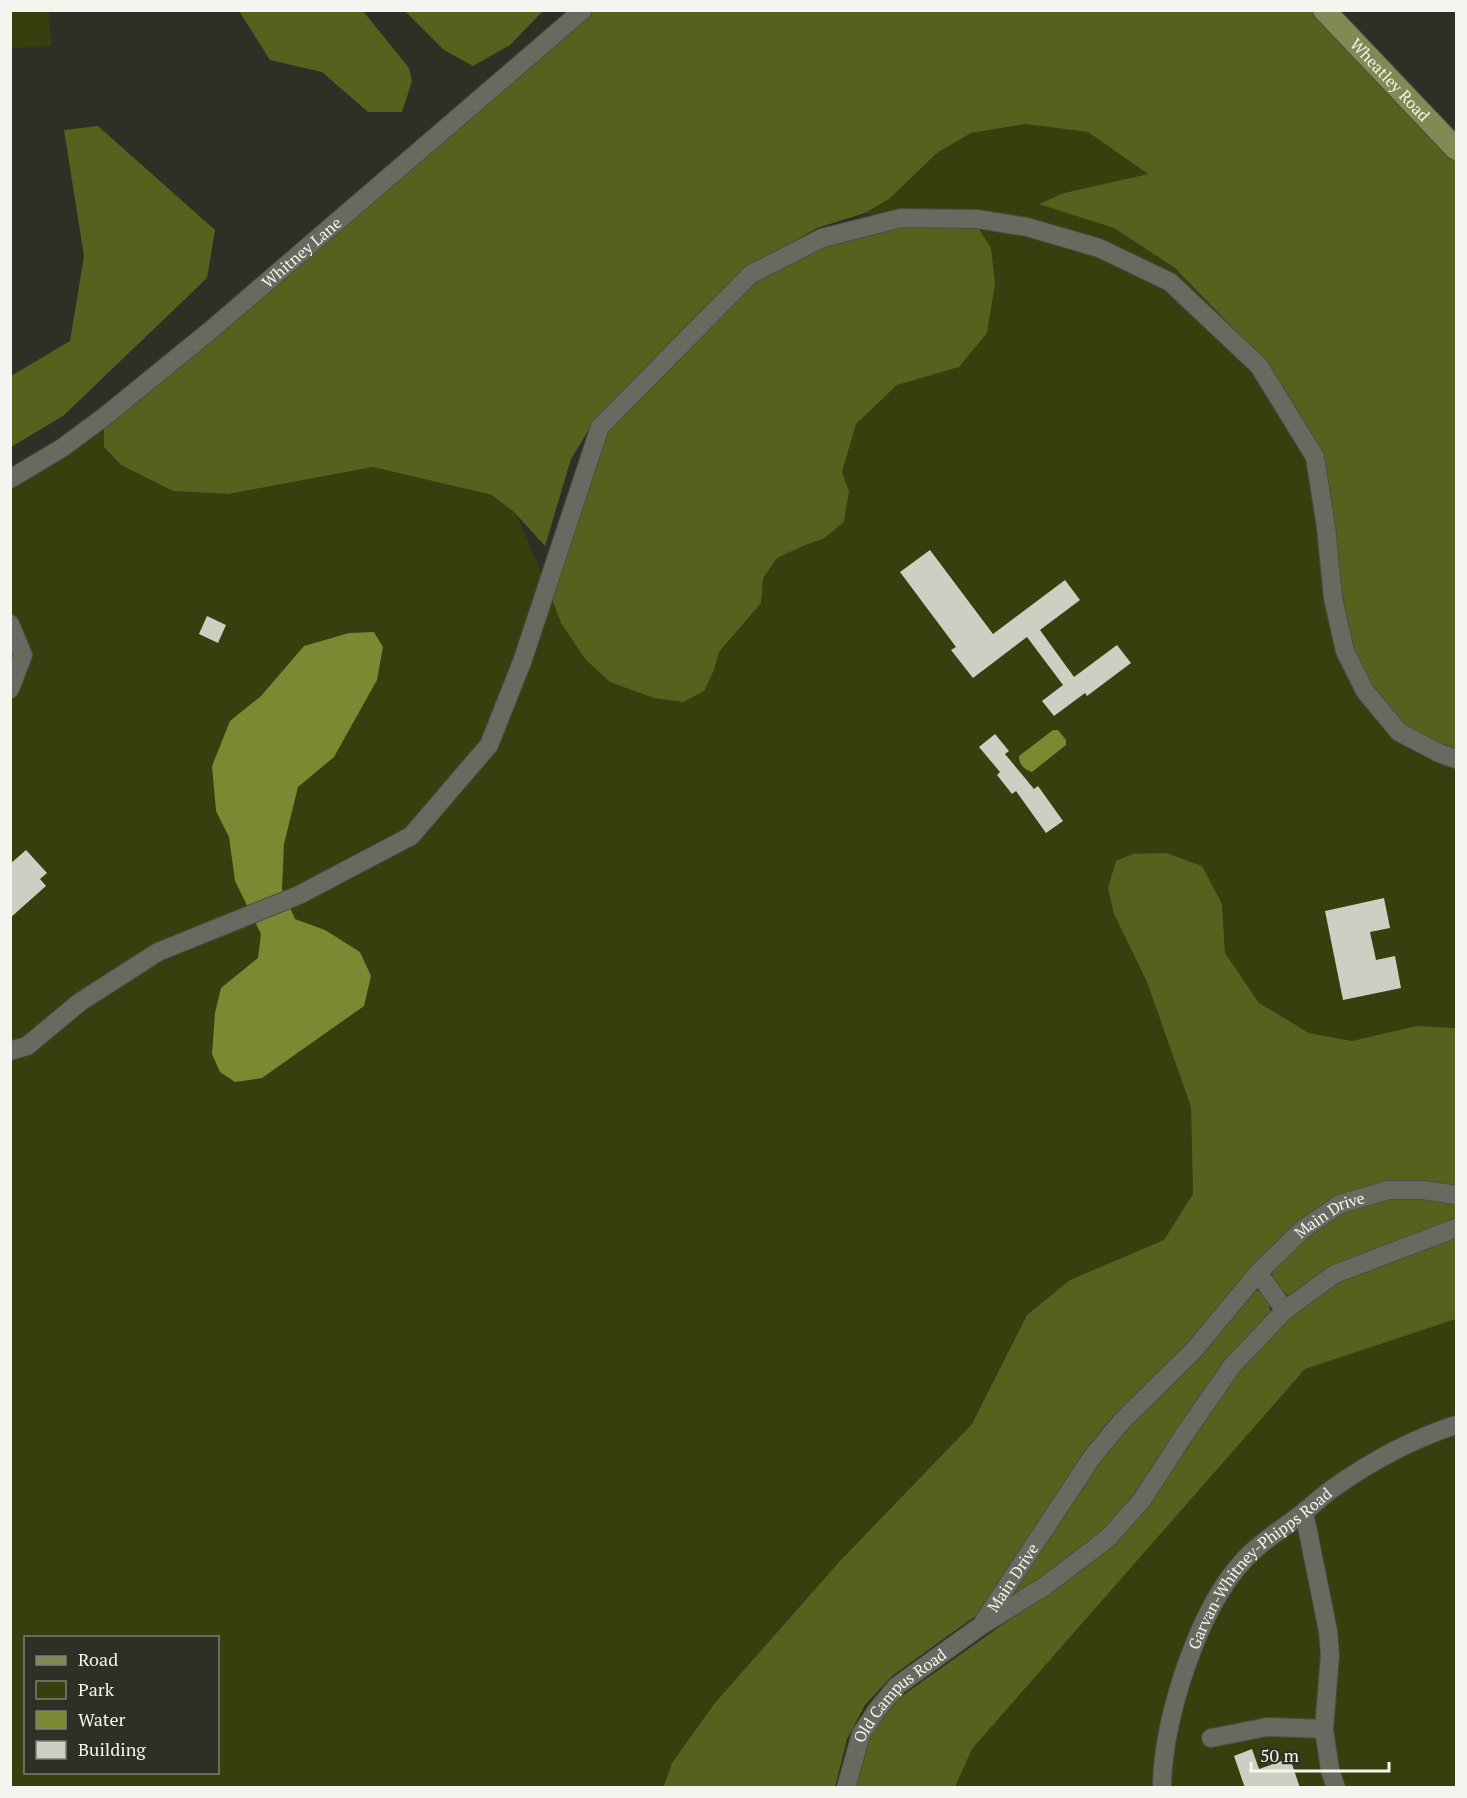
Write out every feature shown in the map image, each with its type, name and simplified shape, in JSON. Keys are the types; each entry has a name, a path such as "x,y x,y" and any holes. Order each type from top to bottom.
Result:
{"main road":[{"name":"Wheatley Road","path":"1323,10 1456,148"}],"street":[{"name":"Whitney Lane","path":"10,479 62,448 113,410 220,322 583,10"},
{"path":"10,1052 27,1046 80,1002 158,952 299,896 411,836 489,745 522,662 600,427 751,274 822,238 901,218 977,219 1027,227 1099,248 1170,282 1259,366 1315,457 1326,527 1333,598 1345,651 1365,691 1399,732 1439,753 1456,759"},
{"path":"10,624 23,656 10,689"},
{"name":"Main Drive","path":"982,1625 1092,1457 1122,1421 1194,1350 1258,1273 1303,1229 1340,1204 1388,1190 1424,1190 1456,1195"},
{"name":"Main Drive","path":"982,1625 1045,1586 1108,1538 1142,1500 1232,1366 1285,1310 1335,1274 1456,1228"},
{"path":"1258,1273 1285,1310"},
{"name":"Garvan-Whitney-Phipps Road","path":"1162,1788 1162,1765 1177,1693 1201,1629 1225,1585 1243,1561 1261,1543 1330,1490 1373,1461 1433,1432 1456,1425"},
{"path":"1304,1512 1328,1631 1330,1655 1324,1729 1335,1788"},
{"name":"Old Campus Road","path":"846,1788 861,1734 897,1686 982,1625"},
{"path":"1211,1738 1267,1728 1324,1729"}],"green space":[{"path":"11,10 49,11 51,46 11,48"},
{"path":"1025,124 1088,132 1148,174 1064,193 1040,204 1114,228 1175,268 1264,360 1456,754 1456,1028 1416,1026 1352,1041 1309,1033 1259,1003 1225,953 1222,904 1114,914 1147,982 1191,1107 1193,1194 1164,1240 1126,1257 1027,1315 972,1424 839,1562 714,1704 672,1763 663,1787 11,1787 10,479 104,417 104,447 121,465 173,491 228,494 373,467 492,495 514,512 561,623 714,670 719,652 761,603 763,578 777,558 823,539 849,491 842,472 856,424 897,385 959,367 987,333 995,284 991,248 865,213 889,199 937,153 971,133"},
{"path":"1456,1319 1456,1787 955,1788 972,1749 1305,1369"}],"shaded area":[{"path":"239,11 363,11 409,68 412,81 402,112 368,112 322,72 270,60"},
{"path":"405,11 543,11 510,45 473,66 444,50"},
{"path":"583,11 1324,11 1456,146 1456,754 1403,725 1369,682 1352,644 1338,593 1315,446 1264,360 1175,268 1114,228 1039,204 1064,193 1148,174 1088,132 1025,124 971,133 937,153 889,199 865,213 817,228 745,270 594,421 571,459 545,546 514,512 492,495 373,467 228,494 173,491 121,465 104,447 104,417"},
{"path":"98,126 215,230 207,278 63,416 11,447 11,376 70,341 84,256 64,130"},
{"path":"905,223 978,228 991,248 995,284 987,333 959,367 897,385 856,424 842,472 849,491 844,522 823,539 777,558 763,578 761,603 719,652 704,691 683,702 654,698 610,682 585,659 561,623 549,592 600,427 758,278 823,241"},
{"path":"1166,853 1202,866 1222,904 1225,953 1259,1003 1309,1033 1352,1041 1416,1026 1456,1028 1456,1188 1428,1181 1388,1181 1340,1194 1300,1226 1178,1358 1114,1415 1084,1451 981,1612 892,1676 865,1705 847,1739 835,1787 663,1788 672,1763 714,1704 839,1562 972,1424 1027,1315 1070,1280 1164,1240 1193,1194 1191,1107 1147,982 1114,914 1108,888 1116,861 1133,854"},
{"path":"1388,1192 1456,1198 1456,1224 1295,1294 1288,1295 1278,1287 1274,1280 1272,1267 1333,1214"},
{"path":"1456,1235 1456,1319 1305,1369 972,1749 955,1787 855,1788 867,1742 884,1715 902,1696 1051,1590 1098,1553 1222,1392 1292,1312 1335,1281 1379,1268"},
{"path":"1250,1290 1260,1292 1266,1297 1270,1314 1123,1514 1103,1535 997,1611 1113,1441"}],"water":[{"path":"374,632 383,647 377,680 334,757 298,787 284,844 282,889 295,919 325,930 360,952 371,976 364,1006 262,1078 235,1082 220,1072 212,1054 215,1013 221,988 258,958 261,934 235,881 229,837 216,811 212,766 230,721 261,696 304,646 349,633"},
{"path":"1053,730 1058,730 1066,740 1066,745 1032,772 1027,770 1022,766 1019,756"}],"building":[{"path":"930,550 993,634 1065,580 1080,600 1040,630 1074,677 1117,645 1131,663 1087,696 1085,693 1054,716 1042,701 1063,685 1027,637 973,678 951,650 956,647 900,572"},
{"path":"207,616 226,625 218,643 199,634"},
{"path":"995,734 1009,751 1005,754 1034,789 1038,786 1063,821 1046,833 1016,791 1012,794 997,775 1000,772 979,747"},
{"path":"26,850 47,873 40,879 46,886 10,918 10,864"},
{"path":"1384,898 1390,928 1370,932 1376,960 1395,956 1401,988 1343,1000 1325,911"},
{"path":"1252,1749 1259,1769 1290,1758 1300,1788 1245,1788 1234,1756"}]}
